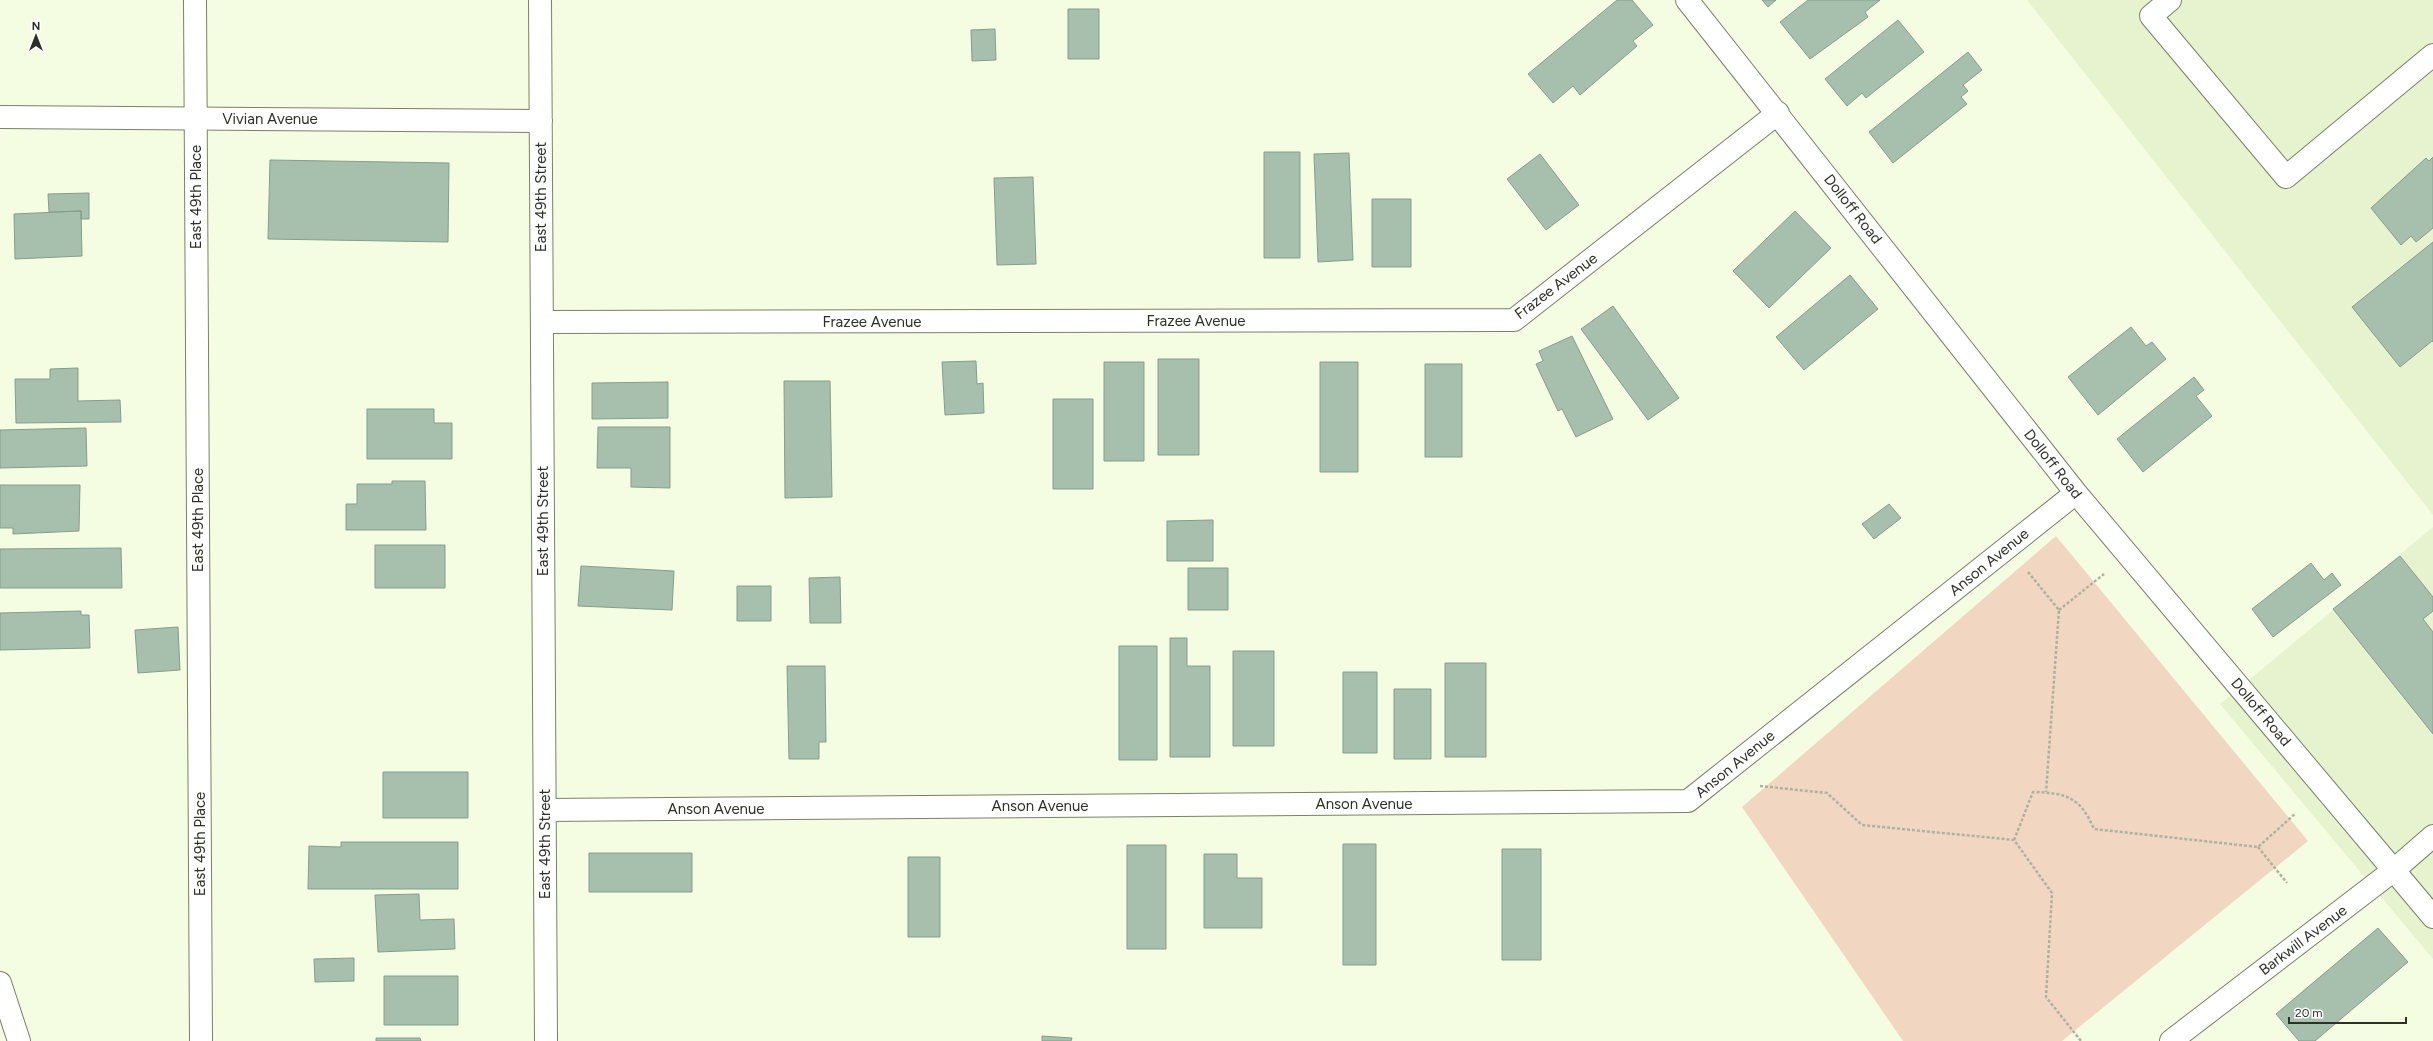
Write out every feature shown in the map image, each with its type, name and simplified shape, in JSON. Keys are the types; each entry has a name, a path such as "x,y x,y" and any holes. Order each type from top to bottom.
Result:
{"street":[{"name":"East 49th Place","path":"196,0 201,1041"},
{"name":"East 49th Street","path":"540,0 546,1041"},
{"name":"Dolloff Road","path":"1687,0 1778,113 2076,493 2433,917"},
{"path":"2170,0 2151,16 2286,177 2433,56"},
{"name":"Frazee Avenue","path":"542,322 1514,320 1778,113"},
{"name":"Vivian Avenue","path":"0,118 541,121"},
{"name":"Anson Avenue","path":"545,810 1688,802 2076,493"},
{"name":"Barkwill Avenue","path":"2170,1041 2394,870 2433,836"},
{"path":"0,982 19,1041"}],"path":[{"path":"2024,566 2059,610 2046,792"},
{"path":"2059,610 2108,572"},
{"path":"1752,785 1827,793 1862,825 2014,840 2052,892 2046,997 2081,1041"},
{"path":"2014,840 2033,792 2046,792 2069,796 2086,811 2094,829 2258,847 2287,883"},
{"path":"2258,847 2296,812"}],"shaded area":[{"path":"2027,0 2433,0 2433,515"},
{"path":"2433,527 2433,959 2220,704"},
{"path":"2056,536 2308,841 2062,1041 1903,1041 1742,807"}],"building":[{"path":"1617,0 1632,0 1653,25 1633,41 1637,46 1580,95 1573,86 1553,103 1528,74"},
{"path":"1762,0 1776,0 1768,7"},
{"path":"1808,0 1880,0 1865,12 1868,17 1810,59 1780,22"},
{"path":"1068,9 1099,9 1099,59 1068,59"},
{"path":"1898,20 1924,52 1866,98 1862,93 1847,106 1825,79"},
{"path":"995,29 996,60 972,61 971,30"},
{"path":"1968,52 1982,70 1963,85 1968,91 1961,97 1967,104 1893,163 1869,132"},
{"path":"1264,152 1300,152 1300,258 1264,258"},
{"path":"1349,153 1353,260 1318,262 1314,154"},
{"path":"1540,154 1579,205 1546,230 1507,179"},
{"path":"2433,157 2433,228 2416,242 2411,236 2401,245 2371,208 2426,158 2429,161"},
{"path":"270,160 449,163 448,242 268,239"},
{"path":"1033,177 1036,264 997,265 994,178"},
{"path":"89,193 89,219 81,219 81,211 49,212 48,194"},
{"path":"1372,199 1411,199 1411,267 1372,267"},
{"path":"81,211 82,256 15,259 14,214"},
{"path":"1795,211 1831,248 1769,308 1733,271"},
{"path":"2433,242 2433,342 2432,341 2400,367 2352,307"},
{"path":"1850,275 1878,309 1804,370 1776,337"},
{"path":"1613,306 1679,398 1648,420 1581,329"},
{"path":"2131,327 2146,346 2152,342 2166,359 2098,415 2068,377"},
{"path":"1572,336 1613,419 1576,437 1562,409 1558,411 1536,364 1543,361 1539,351"},
{"path":"1158,359 1199,359 1199,455 1158,455"},
{"path":"976,361 977,384 983,383 984,413 945,415 942,362"},
{"path":"1104,362 1144,362 1144,461 1104,461"},
{"path":"1320,362 1358,362 1358,472 1320,472"},
{"path":"1425,364 1462,364 1462,457 1425,457"},
{"path":"78,368 78,401 120,400 121,422 16,423 15,379 50,379 50,369"},
{"path":"2194,377 2204,390 2196,396 2212,416 2143,472 2117,439"},
{"path":"784,381 830,381 832,497 785,498"},
{"path":"668,382 668,418 592,419 592,383"},
{"path":"1053,399 1093,399 1093,489 1053,489"},
{"path":"367,409 434,409 434,423 452,423 452,459 367,459"},
{"path":"598,427 670,427 670,488 631,487 631,468 597,468"},
{"path":"86,428 87,466 0,468 0,430"},
{"path":"392,481 425,481 426,530 346,530 346,504 357,504 357,484 392,484"},
{"path":"0,485 80,485 79,531 13,534 13,528 0,528"},
{"path":"1889,504 1901,518 1874,539 1862,524"},
{"path":"1213,520 1213,561 1167,561 1167,521"},
{"path":"375,545 445,545 445,588 375,588"},
{"path":"121,548 122,588 0,588 0,549"},
{"path":"2400,556 2433,597 2433,611 2423,619 2433,632 2433,734 2333,609"},
{"path":"2311,563 2324,580 2332,573 2341,585 2273,637 2252,609"},
{"path":"581,566 674,571 672,610 578,606"},
{"path":"1188,568 1228,568 1228,610 1188,610"},
{"path":"840,577 841,623 810,623 809,578"},
{"path":"737,586 771,586 771,621 737,621"},
{"path":"81,611 81,615 89,615 90,648 0,650 0,613"},
{"path":"178,627 180,670 138,673 135,630"},
{"path":"1170,638 1187,638 1187,666 1210,666 1210,757 1170,757"},
{"path":"1119,646 1157,646 1157,760 1119,760"},
{"path":"1233,651 1274,651 1274,746 1233,746"},
{"path":"1445,663 1486,663 1486,757 1445,757"},
{"path":"787,666 825,666 826,742 819,742 819,759 789,759"},
{"path":"1343,672 1377,672 1377,753 1343,753"},
{"path":"1394,689 1431,689 1431,759 1394,759"},
{"path":"383,772 468,772 468,818 383,818"},
{"path":"341,842 458,842 458,889 308,889 309,846 341,847"},
{"path":"1343,844 1376,844 1376,965 1343,965"},
{"path":"1127,845 1166,845 1166,949 1127,949"},
{"path":"1502,849 1541,849 1541,960 1502,960"},
{"path":"589,853 692,853 692,892 589,892"},
{"path":"1204,854 1237,854 1237,878 1262,878 1262,928 1204,928"},
{"path":"908,857 940,857 940,937 908,937"},
{"path":"419,894 420,920 454,919 455,949 378,952 375,895"},
{"path":"2378,928 2408,962 2315,1041 2299,1041 2276,1014"},
{"path":"354,958 354,981 315,982 314,959"},
{"path":"384,976 458,976 458,1025 384,1025"},
{"path":"1042,1036 1072,1038 1071,1041 1042,1041"},
{"path":"376,1038 420,1038 421,1041 376,1041"}]}
